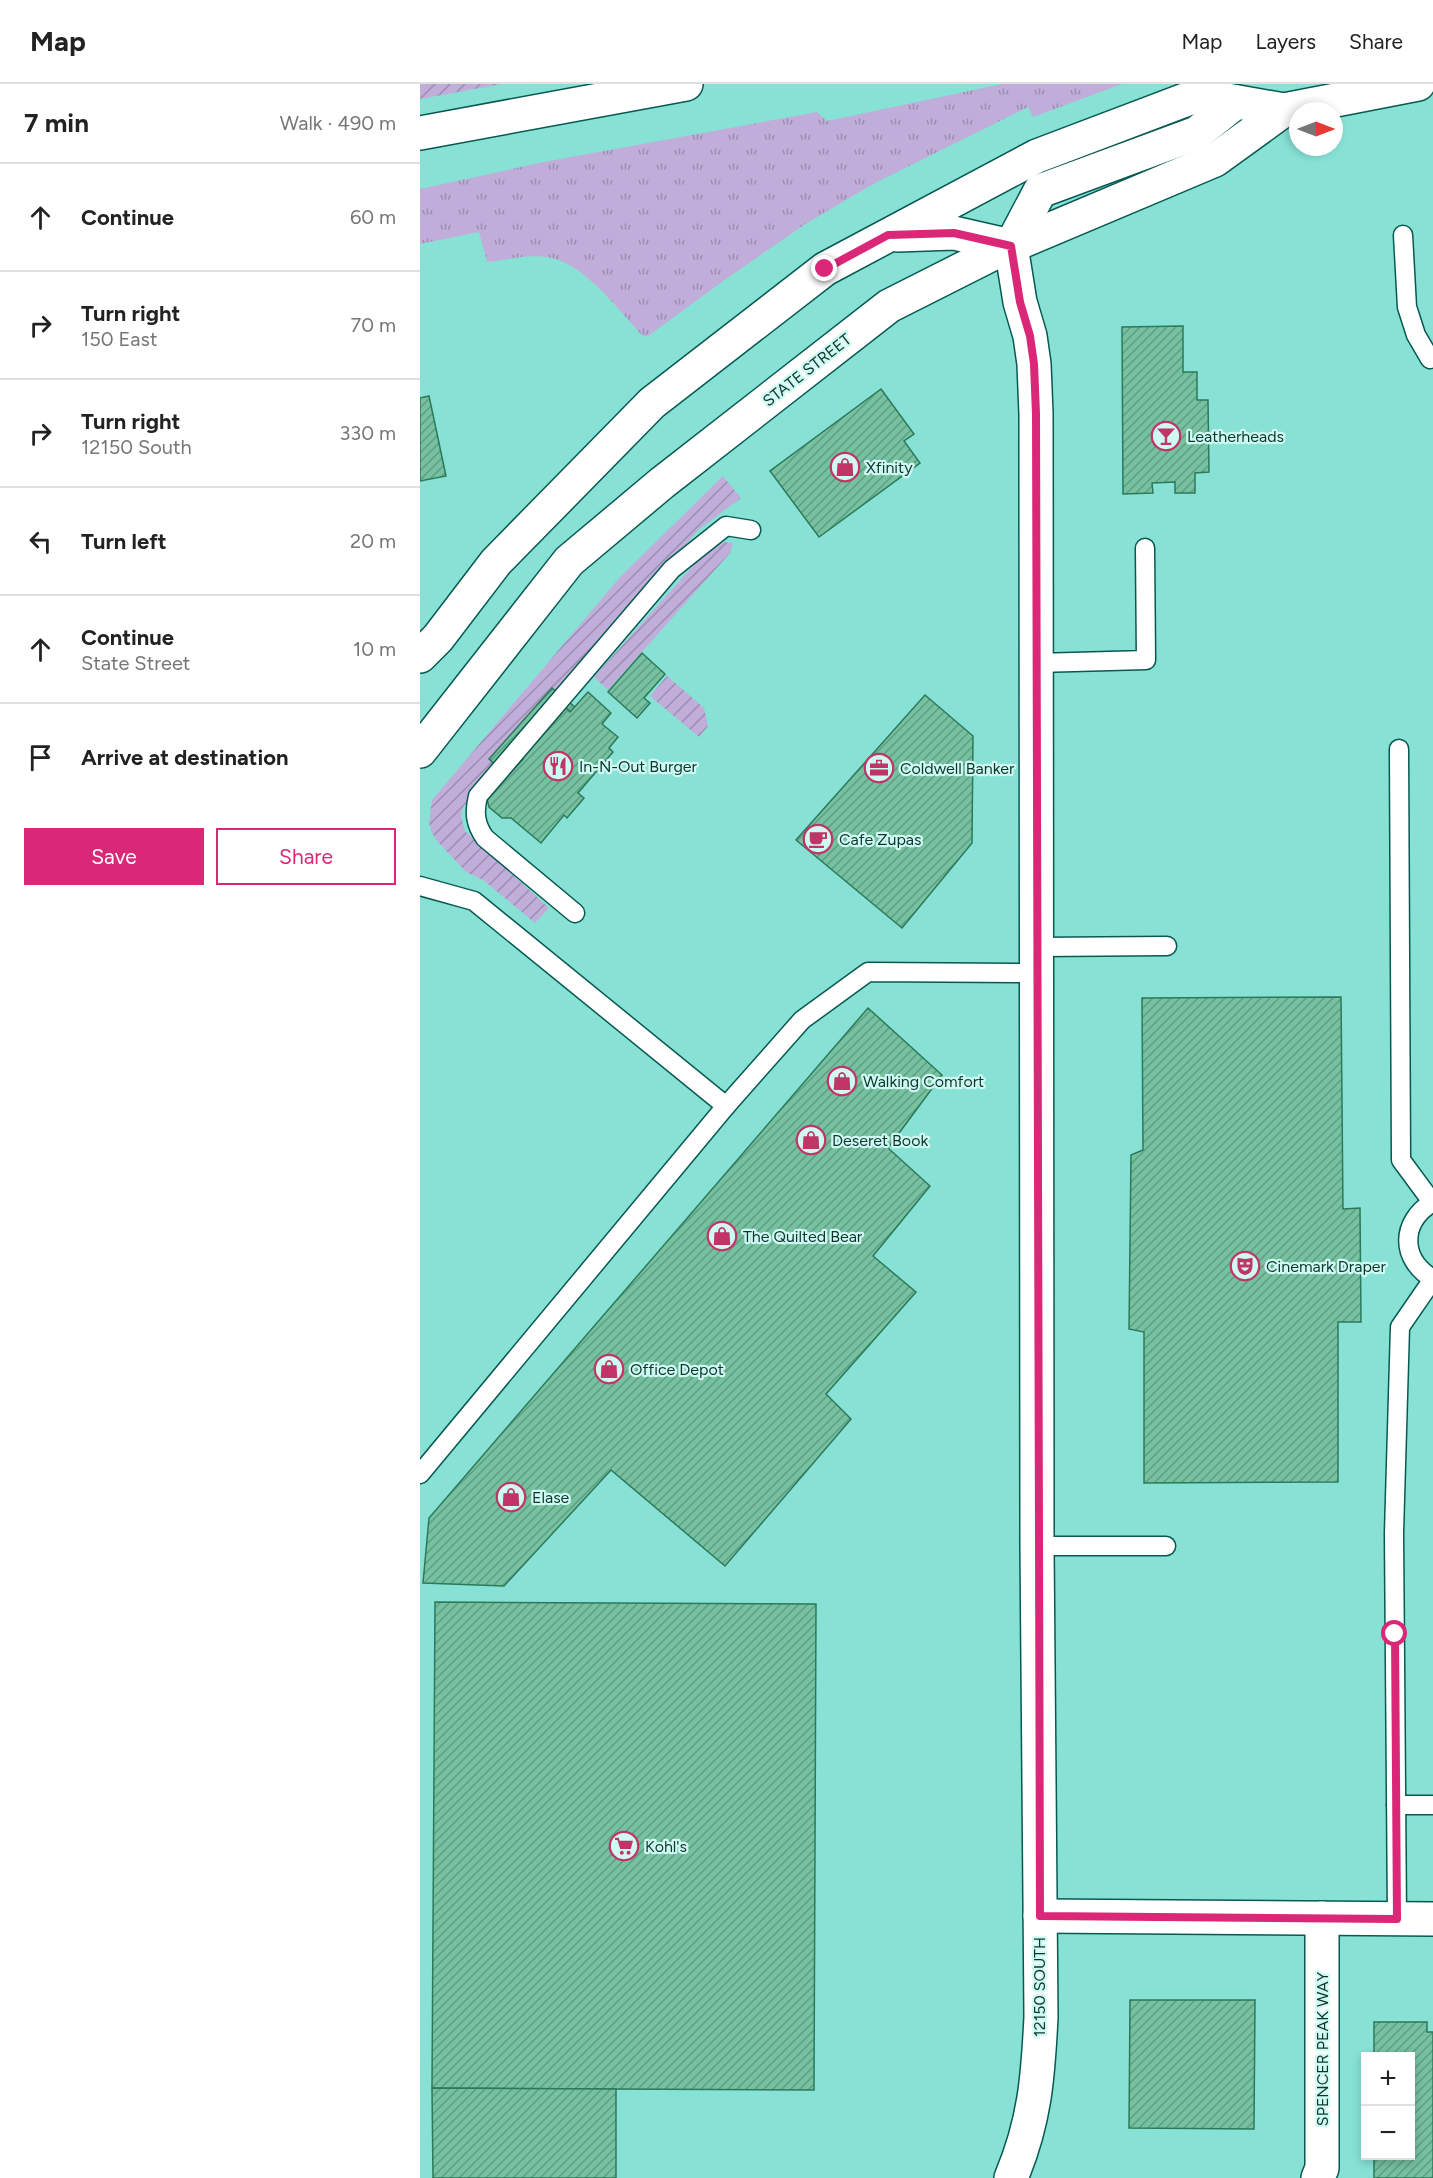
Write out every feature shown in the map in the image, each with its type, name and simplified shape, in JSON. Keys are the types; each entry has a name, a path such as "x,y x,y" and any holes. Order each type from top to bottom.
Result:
{"main road":[{"path":"420,133 686,84"},
{"name":"STATE STREET","path":"420,656 438,638 496,562 652,403 825,269 1037,156 1198,95 1284,110 1418,84"},
{"path":"888,235 954,233 1011,246 1040,191 1197,133 1236,102"},
{"name":"STATE STREET","path":"420,751 569,561 662,483 889,306 1011,246 1215,160 1284,110"},
{"name":"12150 SOUTH","path":"1011,246 1020,302 1030,336 1036,385 1037,1546 1041,2017 1036,2092 1031,2123 1011,2178"},
{"path":"1040,1916 1433,1919"},
{"name":"SPENCER PEAK WAY","path":"1318,2178 1322,2168 1322,1918"}],"lane":[{"path":"1403,235 1407,307 1416,336 1430,359 1433,357"},
{"path":"575,913 485,838 475,815 478,796 672,569 726,526 751,530"},
{"path":"1037,663 1146,660 1145,548"},
{"path":"1397,1919 1394,1533 1400,1327 1433,1279 1421,1272 1413,1261 1408,1234 1420,1210 1432,1202 1401,1160 1399,749"},
{"path":"420,886 474,901 726,1106"},
{"path":"420,1474 726,1106 802,1020 868,972 1038,960 1167,946"},
{"path":"1037,1546 1166,1546"},
{"path":"1396,1805 1433,1804"}],"green space":[{"path":"420,84 502,84 420,99"},
{"path":"1002,84 1122,84 1033,117 1028,107 875,183 807,223 648,336 643,336 610,299 586,277 560,261 532,256 487,262 479,232 420,244 420,189 544,162 817,112 827,121"},
{"path":"723,476 741,498 698,530 463,807 461,816 465,831 549,908 535,923 483,880 466,872 438,842 429,823 432,800 621,576"},
{"path":"724,542 733,543 730,553 608,690 594,677 698,560"},
{"path":"667,676 704,708 708,726 699,737 650,696"}],"building":[{"name":"Leatherheads","path":"1183,326 1183,372 1197,372 1197,400 1208,400 1209,472 1195,473 1195,493 1175,493 1175,482 1152,483 1153,493 1123,494 1122,327"},
{"name":"Xfinity","path":"881,389 914,434 904,441 920,463 819,537 770,471"},
{"path":"429,396 446,476 420,481 420,398"},
{"path":"642,653 665,674 644,698 650,703 637,718 608,692"},
{"path":"552,688 575,707 570,712 565,707 517,753 523,759 507,776 489,759"},
{"name":"In-N-Out Burger","path":"588,692 611,713 602,724 618,737 609,748 613,752 578,793 584,798 567,818 564,815 541,843 511,818 502,818 489,807 487,799 523,759 517,753 565,707 570,712"},
{"path":"925,695 973,736 972,843 902,928 796,840"},
{"name":"Cinemark Draper","path":"1341,997 1343,1209 1360,1208 1361,1322 1338,1322 1338,1482 1144,1483 1144,1332 1129,1329 1131,1155 1143,1150 1142,998"},
{"path":"868,1008 942,1075 888,1148 930,1186 873,1256 916,1292 826,1394 851,1419 725,1566 611,1470 504,1586 423,1583 429,1518"},
{"name":"Kohl's","path":"435,1602 816,1604 814,2090 432,2088"},
{"path":"1130,2000 1255,2000 1254,2129 1129,2128"},
{"path":"1374,2022 1427,2022 1427,2032 1433,2032 1433,2178 1374,2178 1374,2160 1415,2160 1415,2052 1374,2052"},
{"path":"432,2088 616,2089 616,2178 433,2178"}],"place":[{"name":"Leatherheads","path":"1166,436"},
{"name":"Xfinity","path":"845,467"},
{"name":"In-N-Out Burger","path":"558,766"},
{"name":"Coldwell Banker","path":"879,768"},
{"name":"Cafe Zupas","path":"818,839"},
{"name":"Walking Comfort","path":"842,1081"},
{"name":"Deseret Book","path":"811,1140"},
{"name":"The Quilted Bear","path":"722,1236"},
{"name":"Cinemark Draper","path":"1245,1266"},
{"name":"Office Depot","path":"609,1369"},
{"name":"Elase","path":"511,1497"},
{"name":"Kohl's","path":"624,1846"}],"route":[{"path":"825,269 888,235 954,233 1011,246 1020,302 1030,336 1034,364 1036,385 1037,1546 1040,1916 1397,1919 1395,1634"}]}
